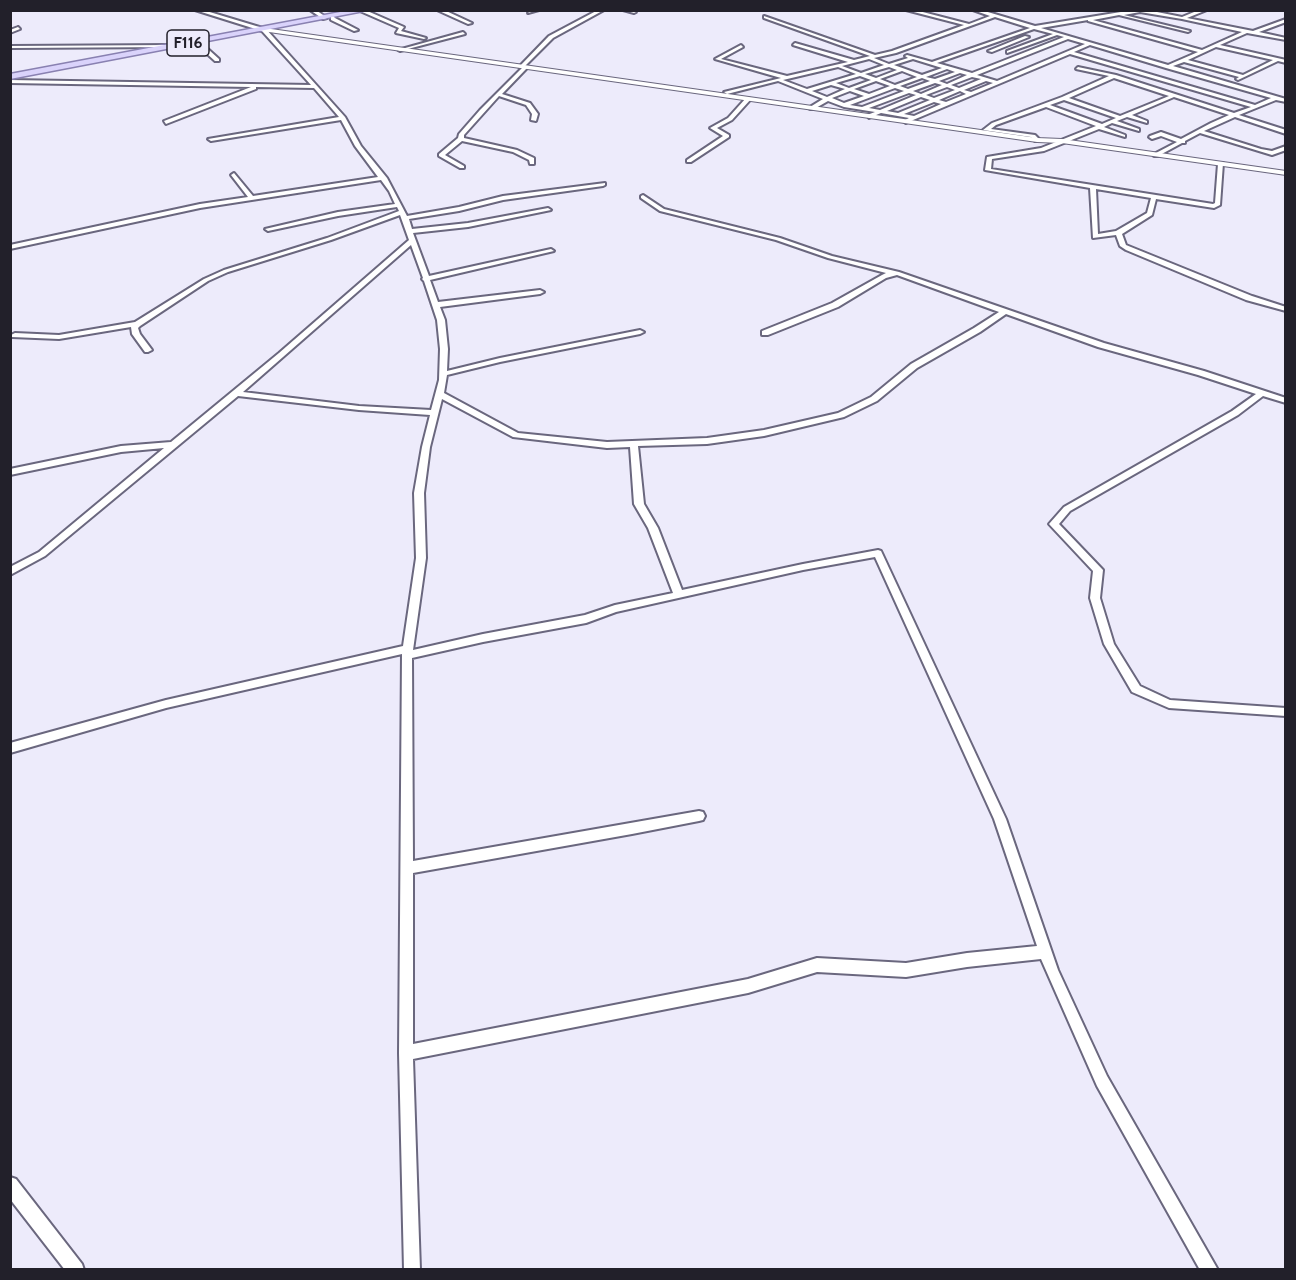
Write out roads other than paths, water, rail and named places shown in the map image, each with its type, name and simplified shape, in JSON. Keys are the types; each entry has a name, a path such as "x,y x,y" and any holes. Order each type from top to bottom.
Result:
{"main road":[{"name":"F116","path":"10,79 364,11"}],"street":[{"path":"197,10 264,30 834,112 910,119 1037,140 1158,152 1286,173"},
{"path":"312,10 356,30"},
{"path":"439,10 470,23"},
{"path":"530,12 537,10"},
{"path":"462,167 441,155 461,139 461,135 551,37 602,10"},
{"path":"625,10 634,12"},
{"path":"908,10 970,25"},
{"path":"975,10 1286,101"},
{"path":"1182,18 1205,10"},
{"path":"364,11 402,28 398,32 424,38"},
{"path":"933,63 1033,28 1138,11 1286,39"},
{"path":"1118,14 1189,31 1180,34"},
{"path":"727,92 840,67 894,52 993,16"},
{"path":"766,17 887,65 981,97"},
{"path":"1087,20 1200,51"},
{"path":"1168,67 1215,45 1286,20"},
{"path":"1199,27 1208,24"},
{"path":"10,32 18,28"},
{"path":"264,30 343,118 358,146 384,178 402,211 441,320 443,374 419,493 421,558 407,652 406,1053 412,1269"},
{"path":"990,51 1045,31"},
{"path":"400,50 463,33"},
{"path":"1009,52 1055,34"},
{"path":"869,116 1066,38"},
{"path":"1165,42 1172,38"},
{"path":"197,42 217,60"},
{"path":"795,44 856,62"},
{"path":"779,80 844,105 910,119 1089,44"},
{"path":"1215,45 1286,62"},
{"path":"10,47 173,46"},
{"path":"741,46 717,59 789,78"},
{"path":"894,52 999,83"},
{"path":"1072,53 1254,106"},
{"path":"806,91 913,58"},
{"path":"1183,60 1243,76"},
{"path":"1227,84 1277,60"},
{"path":"1141,72 1158,64"},
{"path":"840,67 946,104"},
{"path":"834,112 844,105 948,67"},
{"path":"1078,68 1114,76 1286,132"},
{"path":"812,108 827,98 901,70"},
{"path":"861,109 961,70"},
{"path":"808,74 907,110"},
{"path":"1037,140 1033,136 986,130 997,123 1114,76"},
{"path":"10,79 315,87"},
{"path":"896,115 986,79"},
{"path":"166,122 257,87"},
{"path":"500,95 528,104 535,114 534,120"},
{"path":"1172,96 1042,150 989,158 988,170 1217,205 1221,164"},
{"path":"1064,98 1144,119"},
{"path":"1158,152 1175,146 1233,115 1276,98"},
{"path":"689,161 727,136 713,128 730,119 748,99"},
{"path":"1046,105 1124,136"},
{"path":"211,139 343,118"},
{"path":"1113,122 1137,130"},
{"path":"1201,132 1272,153 1285,148"},
{"path":"1175,146 1152,136 1161,134 1183,142"},
{"path":"461,139 514,152 532,159 532,163"},
{"path":"234,176 251,197"},
{"path":"10,247 251,197 384,178"},
{"path":"268,230 339,214 371,210 459,209 503,198 603,184"},
{"path":"1093,187 1095,237 1118,232 1150,214 1154,196"},
{"path":"643,197 662,210 778,239 830,257 897,273 1101,345 1201,373 1286,401"},
{"path":"371,210 391,217"},
{"path":"10,572 42,554 291,348 411,236 548,210"},
{"path":"15,335 59,337 137,324 188,290 216,276 391,217 402,211"},
{"path":"1118,232 1123,246 1128,249 1249,298 1286,309"},
{"path":"425,279 551,251"},
{"path":"765,333 835,305 884,276 897,273"},
{"path":"435,305 540,292"},
{"path":"439,394 516,435 607,445 707,441 764,433 841,415 874,399 914,366 1005,311"},
{"path":"137,324 134,328 136,334 148,350"},
{"path":"443,374 500,360 640,332"},
{"path":"235,393 359,408 434,413"},
{"path":"1262,393 1226,418 1067,509 1054,524 1098,570 1095,598 1109,644 1136,690 1169,704 1286,712"},
{"path":"634,444 639,504 653,528 679,596"},
{"path":"10,472 121,449 172,445"},
{"path":"10,748 177,702 407,652 586,619 615,609 802,567 878,554 1000,819 1046,952 1102,1081 1210,1269"},
{"path":"406,868 632,830 699,816"},
{"path":"406,1053 748,986 817,965 906,970 967,960 1046,952"},
{"path":"10,1185 76,1269"}]}
